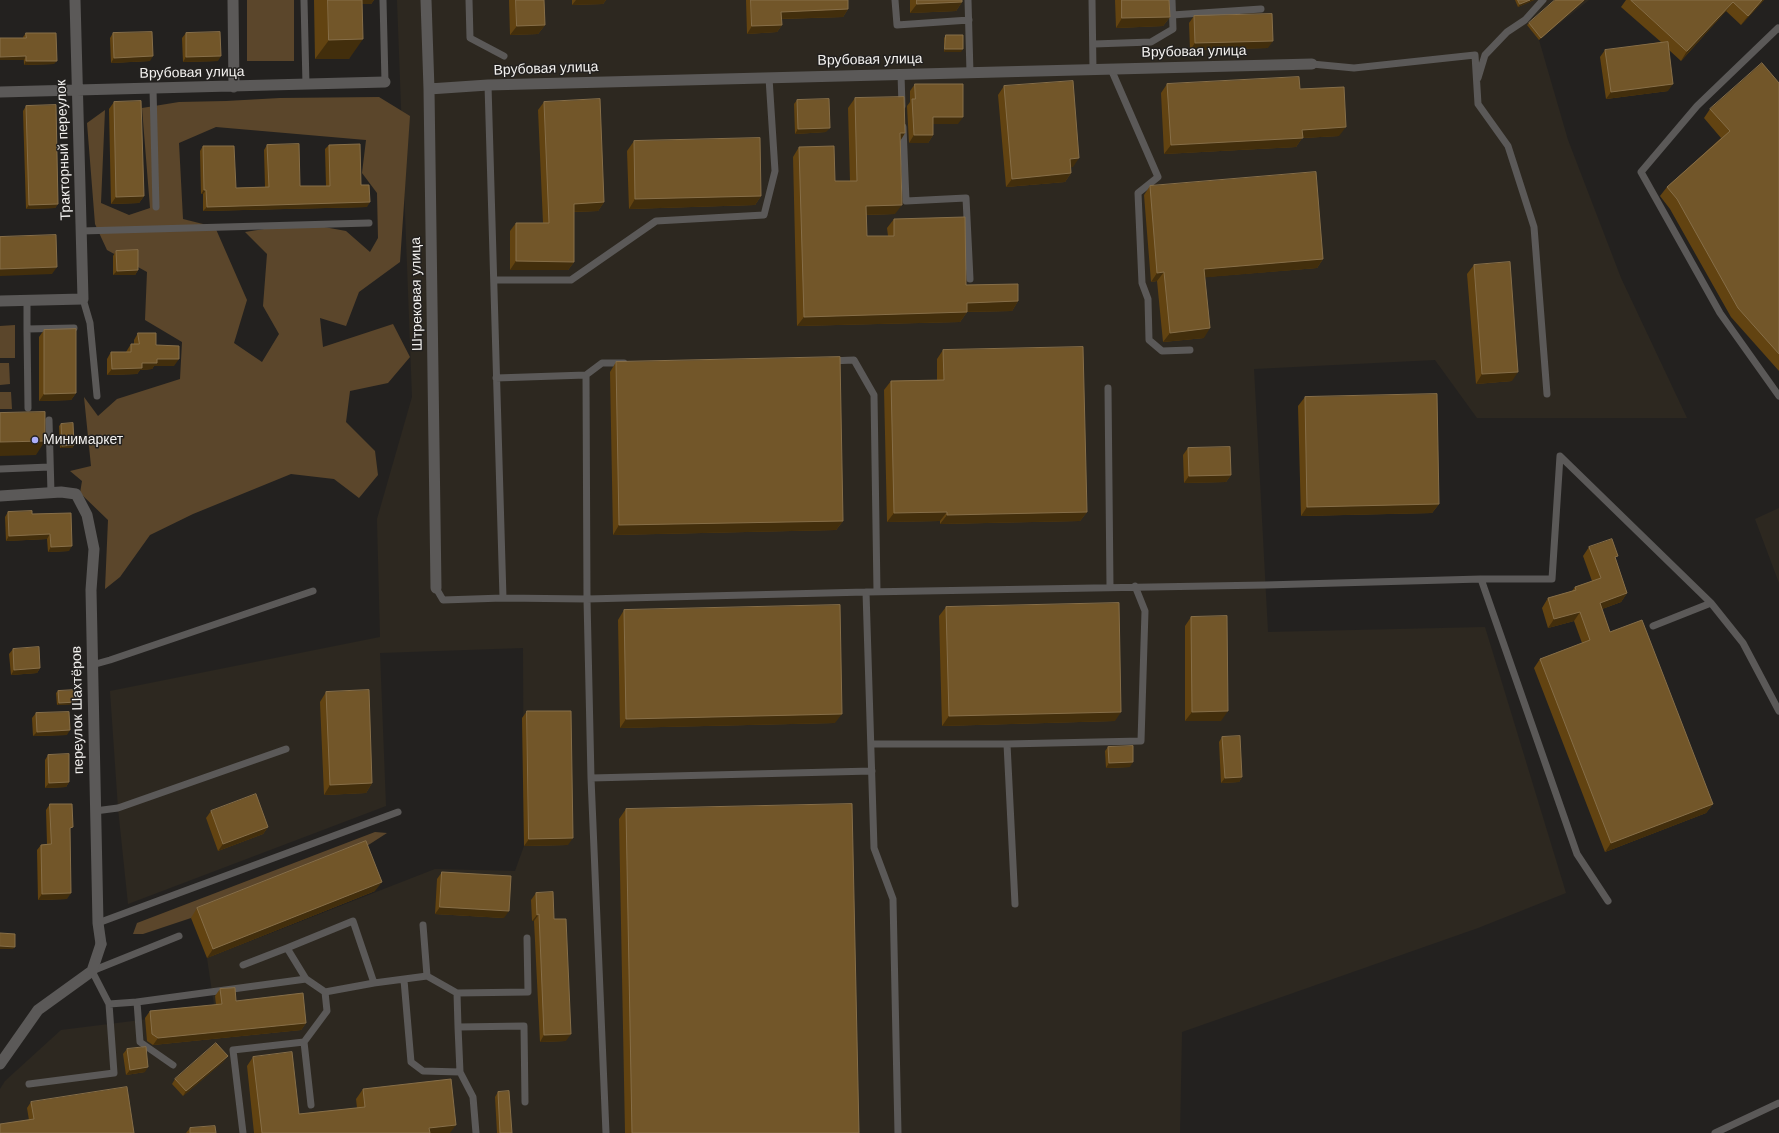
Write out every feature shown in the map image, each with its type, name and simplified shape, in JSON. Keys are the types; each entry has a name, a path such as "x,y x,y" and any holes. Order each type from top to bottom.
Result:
{"street":[{"name":"Тракторный переулок","path":"75,0 83,300"},
{"path":"233,0 234,87"},
{"name":"Штрековая улица","path":"426,0 429,89 436,588"},
{"name":"Врубовая улица","path":"429,89 488,85 1312,64"},
{"name":"Врубовая улица","path":"0,92 153,90 385,82"},
{"path":"0,301 83,300"},
{"path":"0,496 56,492"},
{"name":"переулок Шахтёров","path":"56,492 76,494 87,515 94,549 91,590 92,665 98,923 102,944 92,971"},
{"path":"0,1064 38,1010 92,971"}],"lane":[{"path":"304,0 306,85"},
{"path":"383,0 385,82"},
{"path":"469,0 470,38 504,56"},
{"path":"896,0 897,25 969,20"},
{"path":"968,0 970,73"},
{"path":"1092,0 1094,44 1093,70"},
{"path":"1094,44 1151,42 1173,29 1172,0"},
{"path":"1477,84 1485,55 1507,32 1525,20 1543,0"},
{"path":"1172,15 1261,9"},
{"path":"1779,28 1697,106 1641,172 1720,313 1779,396"},
{"path":"1312,64 1354,68 1475,55 1478,104 1508,146 1534,227 1546,394"},
{"path":"1112,69 1158,177 1138,194 1142,282 1148,299 1148,340 1162,351 1190,350"},
{"path":"901,74 902,114"},
{"path":"494,280 571,280 656,221 764,215 774,171 769,78"},
{"path":"488,85 503,598"},
{"path":"153,90 156,207"},
{"path":"903,122 906,201 966,198 970,279"},
{"path":"81,231 369,223"},
{"path":"27,300 28,408"},
{"path":"83,300 90,323 97,396"},
{"path":"27,329 74,328"},
{"path":"822,361 854,360 874,395 877,592"},
{"path":"496,378 586,375 602,363 634,363"},
{"path":"586,375 587,599 591,778 606,1133"},
{"path":"1108,388 1110,587"},
{"path":"49,420 50,467 56,492"},
{"path":"436,588 443,600 503,598 587,599 1135,586 1265,585 1482,578 1552,579 1560,456 1711,603 1743,643 1779,711"},
{"path":"0,469 50,467"},
{"path":"1482,578 1577,854 1608,901"},
{"path":"871,744 1007,744 1141,741 1145,611 1135,586"},
{"path":"92,665 118,658 313,591"},
{"path":"866,592 874,848 893,899 898,1133"},
{"path":"1653,626 1711,603"},
{"path":"1007,744 1015,904"},
{"path":"95,811 118,808 286,749"},
{"path":"591,778 872,771"},
{"path":"98,923 398,812"},
{"path":"243,965 353,921 374,983"},
{"path":"423,925 427,976"},
{"path":"29,1084 114,1073 109,1004 92,971 179,936"},
{"path":"287,948 306,979 325,992 374,983 427,976 457,993 528,992 527,938"},
{"path":"109,1004 137,1002 306,979"},
{"path":"404,980 411,1062 423,1071 460,1072"},
{"path":"311,1105 304,1042 327,1011 325,992"},
{"path":"457,993 460,1072 473,1097 476,1133"},
{"path":"137,1002 140,1042 173,1065"},
{"path":"458,1027 524,1026 525,1102"},
{"path":"243,1133 233,1050 304,1042"},
{"path":"1715,1133 1779,1103"}],"shaded area":[{"path":"247,0 294,0 294,61 247,61"},
{"path":"397,0 1589,0 1539,40 1568,140 1621,278 1687,418 1477,418 1435,360 1254,369 1268,632 1485,627 1566,893 1478,928 1182,1032 1180,1133 0,1133 0,1089 5,1081 61,1030 205,1012 216,1018 207,958 435,869 515,871 524,846 523,648 380,653 386,806 128,904 118,808 110,691 380,637 377,519 412,397"},
{"path":"379,97 410,116 400,262 359,292 346,326 320,318 323,347 393,324 410,357 388,383 350,391 346,422 375,451 378,475 359,498 334,479 291,474 193,514 150,535 120,577 105,589 108,520 80,493 82,481 70,471 91,466 84,397 98,416 117,399 180,379 182,342 145,320 147,272 107,250 95,224 87,123 105,110 101,203 129,215 150,208 142,108 179,102 280,98","holes":["216,127 366,140 362,173 377,193 378,238 370,252 346,231 302,223 245,232 267,254 263,306 279,334 262,362 234,343 247,300 215,227 183,219 179,143"]},
{"path":"15,325 15,358 0,358 0,326"},
{"path":"0,363 9,363 10,384 0,385"},
{"path":"0,392 11,392 12,409 0,409"},
{"path":"1779,508 1779,583 1755,519"},
{"path":"375,832 387,833 359,851 191,918 143,934 133,934 137,923"}],"building":[{"path":"328,0 362,0 363,39 329,40"},
{"path":"516,0 544,0 545,25 517,26"},
{"path":"751,0 848,0 848,9 781,12 782,25 752,26"},
{"path":"917,0 962,0 962,2 917,4"},
{"path":"1122,0 1169,0 1170,17 1122,18"},
{"path":"1518,0 1530,0 1520,4"},
{"path":"1555,0 1584,0 1541,38 1529,23"},
{"path":"1631,0 1762,0 1748,16 1733,2 1687,51"},
{"path":"1272,14 1273,41 1195,43 1194,16"},
{"path":"152,32 153,56 114,58 113,33"},
{"path":"220,32 221,56 186,57 186,33"},
{"path":"26,33 56,33 57,61 26,61 26,56 0,57 0,38 26,38"},
{"path":"946,35 963,35 963,49 945,49"},
{"path":"1668,42 1673,84 1611,92 1605,50"},
{"path":"1762,63 1779,83 1779,354 1738,308 1677,199 1667,187 1730,131 1710,109"},
{"path":"1299,77 1300,89 1344,87 1346,127 1302,130 1303,138 1171,145 1167,84"},
{"path":"1073,81 1079,158 1070,159 1071,173 1012,179 1004,86"},
{"path":"915,84 963,84 963,117 933,117 933,135 914,135 912,99 915,99"},
{"path":"904,97 905,133 900,133 902,205 866,206 867,236 894,236 894,219 965,217 966,285 1018,284 1018,301 967,303 967,312 804,317 799,147 834,146 835,181 857,181 855,98"},
{"path":"600,99 604,202 574,204 574,262 516,261 516,223 549,223 544,102"},
{"path":"829,99 830,128 798,129 797,100"},
{"path":"141,101 144,196 116,197 114,102"},
{"path":"56,105 58,204 29,205 26,106"},
{"path":"760,138 761,196 635,199 634,141"},
{"path":"299,144 300,186 330,186 329,145 360,144 361,185 369,185 370,202 207,207 206,190 204,190 203,146 234,146 236,188 269,187 267,145"},
{"path":"1316,172 1323,259 1204,269 1210,328 1170,333 1164,272 1157,273 1150,186"},
{"path":"56,235 57,267 0,269 0,237"},
{"path":"138,250 138,270 117,271 116,251"},
{"path":"1510,262 1518,372 1482,374 1474,265"},
{"path":"76,329 76,393 44,394 44,330"},
{"path":"138,333 156,333 156,345 179,346 179,359 157,359 157,363 142,363 142,368 112,369 111,352 131,352 131,344 139,344"},
{"path":"1083,347 1087,512 947,515 947,512 894,513 891,381 944,380 943,350"},
{"path":"840,357 843,521 619,525 616,362"},
{"path":"1437,394 1439,504 1307,507 1305,397"},
{"path":"45,412 45,441 0,442 0,413"},
{"path":"73,423 74,445 62,446 61,424"},
{"path":"1230,447 1231,475 1189,476 1188,448"},
{"path":"32,511 32,514 71,513 72,546 51,547 50,534 9,536 8,512"},
{"path":"1612,539 1618,556 1615,557 1627,593 1600,603 1610,632 1642,620 1713,804 1611,843 1540,659 1590,640 1580,612 1554,619 1548,598 1576,590 1575,587 1601,578 1589,547"},
{"path":"1119,603 1121,712 949,716 946,607"},
{"path":"840,605 842,714 626,719 624,610"},
{"path":"1227,616 1228,711 1192,712 1191,617"},
{"path":"39,647 40,668 14,670 13,649"},
{"path":"76,690 77,702 59,703 58,691"},
{"path":"369,690 372,783 330,785 326,692"},
{"path":"527,711 571,711 573,838 529,839"},
{"path":"69,712 70,730 37,732 36,713"},
{"path":"1240,736 1242,777 1225,778 1222,737"},
{"path":"1133,746 1133,762 1109,763 1108,747"},
{"path":"69,754 69,782 49,783 48,755"},
{"path":"256,794 268,827 223,844 211,811"},
{"path":"50,804 72,804 73,827 70,828 71,893 42,894 41,845 51,844"},
{"path":"852,804 859,1133 632,1133 626,809"},
{"path":"366,841 382,882 213,949 197,908"},
{"path":"442,872 511,876 509,911 440,907"},
{"path":"553,892 554,919 566,919 571,1034 544,1035 539,914 537,915 536,893"},
{"path":"0,933 15,934 15,947 0,946"},
{"path":"235,988 236,1001 303,993 306,1023 158,1038 152,1034 150,1011 222,1004 220,989"},
{"path":"216,1043 228,1056 186,1091 175,1079"},
{"path":"146,1047 148,1067 130,1070 127,1049"},
{"path":"292,1052 299,1114 365,1107 363,1089 451,1079 456,1125 429,1128 430,1133 262,1133 253,1057"},
{"path":"127,1087 134,1133 0,1133 0,1124 34,1119 31,1102"},
{"path":"509,1091 512,1133 500,1133 498,1092"},
{"path":"215,1126 216,1133 190,1133 190,1128"}],"place":[{"name":"Минимаркет","path":"35,440"}]}
